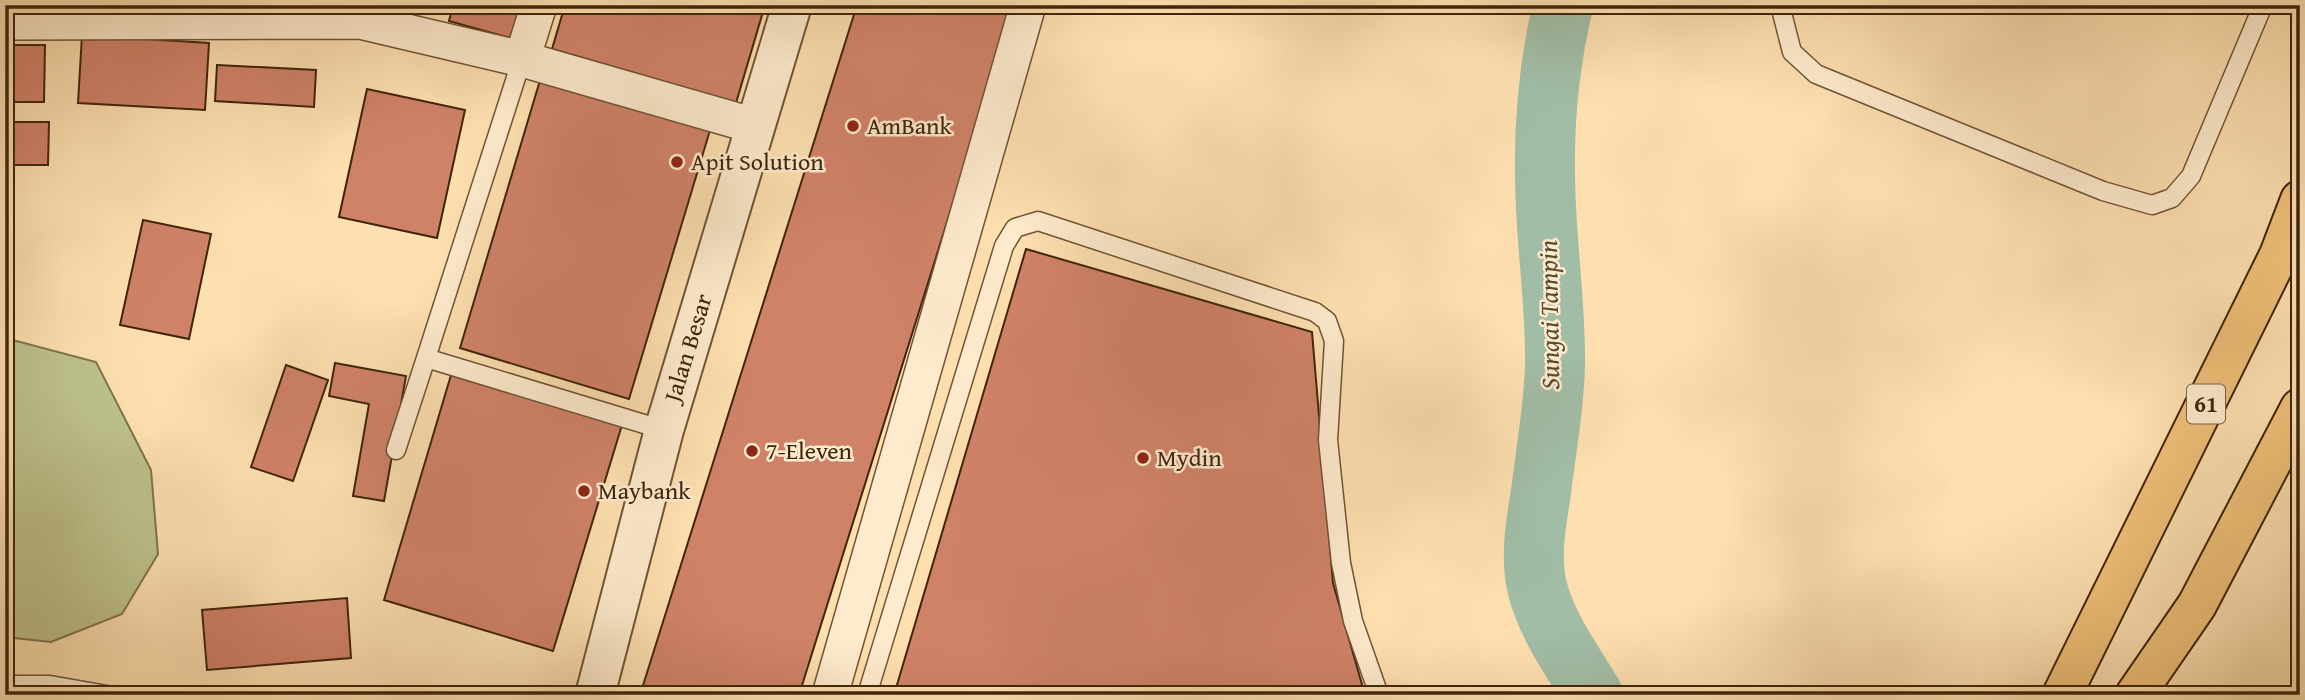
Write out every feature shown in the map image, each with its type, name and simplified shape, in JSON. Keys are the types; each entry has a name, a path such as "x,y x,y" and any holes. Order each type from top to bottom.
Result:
{"main road":[{"name":"61","path":"2062,695 2279,255 2300,200"},
{"path":"2146,686 2197,605 2300,408"}],"street":[{"path":"522,59 539,5"},
{"name":"Jalan Besar","path":"595,695 664,430 792,5"},
{"path":"830,695 1028,5"},
{"path":"18,16 361,13 755,126"}],"lane":[{"path":"1780,5 1792,52 1816,74 2103,191 2152,205 2172,198 2191,176 2263,5"},
{"path":"396,450 522,59"},
{"path":"867,695 1004,246 1015,228 1038,221 1315,312 1327,321 1334,341 1328,440 1340,563 1353,621 1379,695"},
{"path":"426,358 664,430"},
{"path":"5,685 50,685 107,695"}],"green space":[{"path":"5,338 96,362 151,470 158,554 122,614 51,642 5,637"}],"building":[{"path":"453,5 534,5 524,42 449,21"},
{"path":"565,5 765,5 736,103 552,49"},
{"path":"857,5 1015,5 799,695 640,695"},
{"path":"82,35 209,43 205,110 78,103"},
{"path":"5,45 45,45 44,102 5,102"},
{"path":"217,65 316,70 314,107 215,101"},
{"path":"541,77 711,127 629,399 460,348"},
{"path":"367,89 465,110 437,238 339,217"},
{"path":"5,122 49,122 48,165 5,165"},
{"path":"143,220 211,234 189,339 120,325"},
{"name":"Mydin","path":"1026,249 1312,332 1333,583 1365,695 894,695"},
{"path":"335,363 406,376 384,501 353,496 369,404 329,396"},
{"path":"286,365 328,380 293,481 251,467"},
{"path":"451,375 622,425 553,651 384,600"},
{"path":"347,598 351,658 207,670 202,610"}],"waterway":[{"name":"Sungai Tampin","path":"1563,5 1551,68 1545,153 1545,198 1555,365 1534,563 1537,587 1547,616 1593,695"}],"place":[{"name":"AmBank","path":"853,126"},
{"name":"Apit Solution","path":"677,162"},
{"name":"7-Eleven","path":"752,451"},
{"name":"Mydin","path":"1143,458"},
{"name":"Maybank","path":"584,491"}]}
